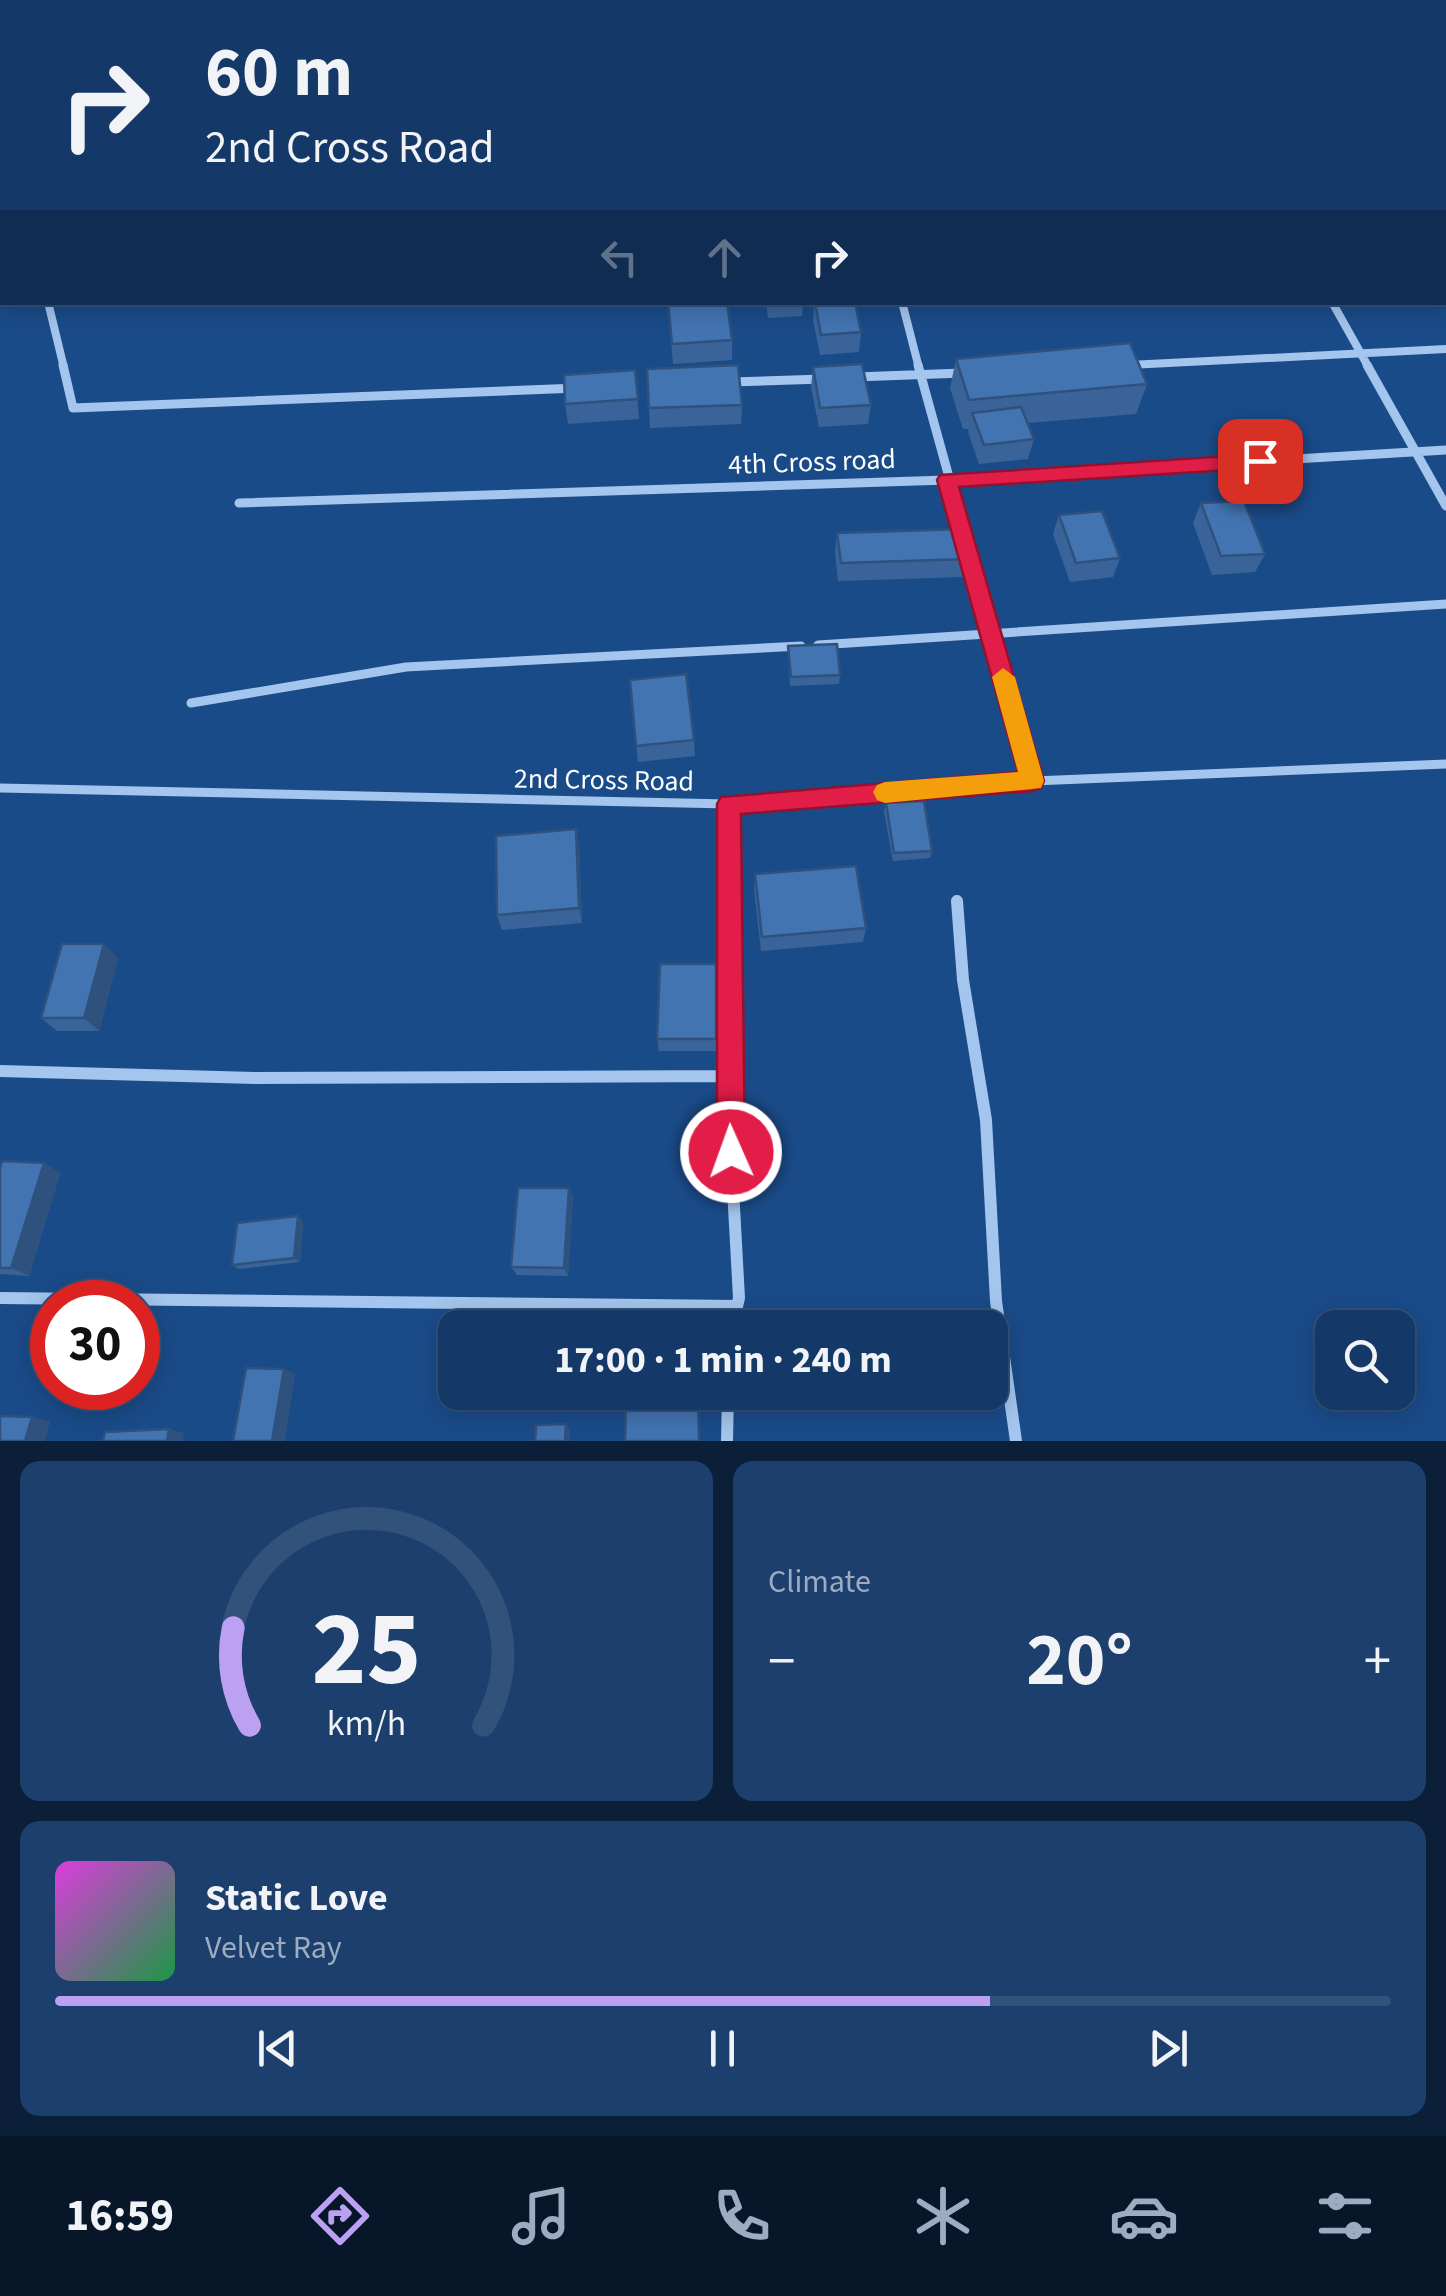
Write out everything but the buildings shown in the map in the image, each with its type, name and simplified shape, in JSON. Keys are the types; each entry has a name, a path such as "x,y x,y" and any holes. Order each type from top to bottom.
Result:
{"street":[{"path":"49,305 73,408 586,388"},
{"path":"903,305 947,480 1032,781"},
{"path":"1334,305 1446,506"},
{"path":"1113,366 1446,349"},
{"path":"724,382 979,372"},
{"name":"4th Cross road","path":"238,504 947,480 1446,450"},
{"path":"191,703 406,668 1446,604"},
{"name":"2nd Cross Road","path":"0,788 729,804 1032,781 1446,764"},
{"path":"729,804 736,1310"},
{"path":"957,901 963,980 986,1120 996,1301 1016,1441"},
{"path":"0,1071 255,1078 730,1076"},
{"path":"0,1298 737,1306"},
{"path":"727,1441 728,1410"}],"slow traffic":[{"path":"885,792 1032,781 1003,677"}],"route":[{"path":"731,1152 729,804 1032,781 947,480 1260,461"}]}
